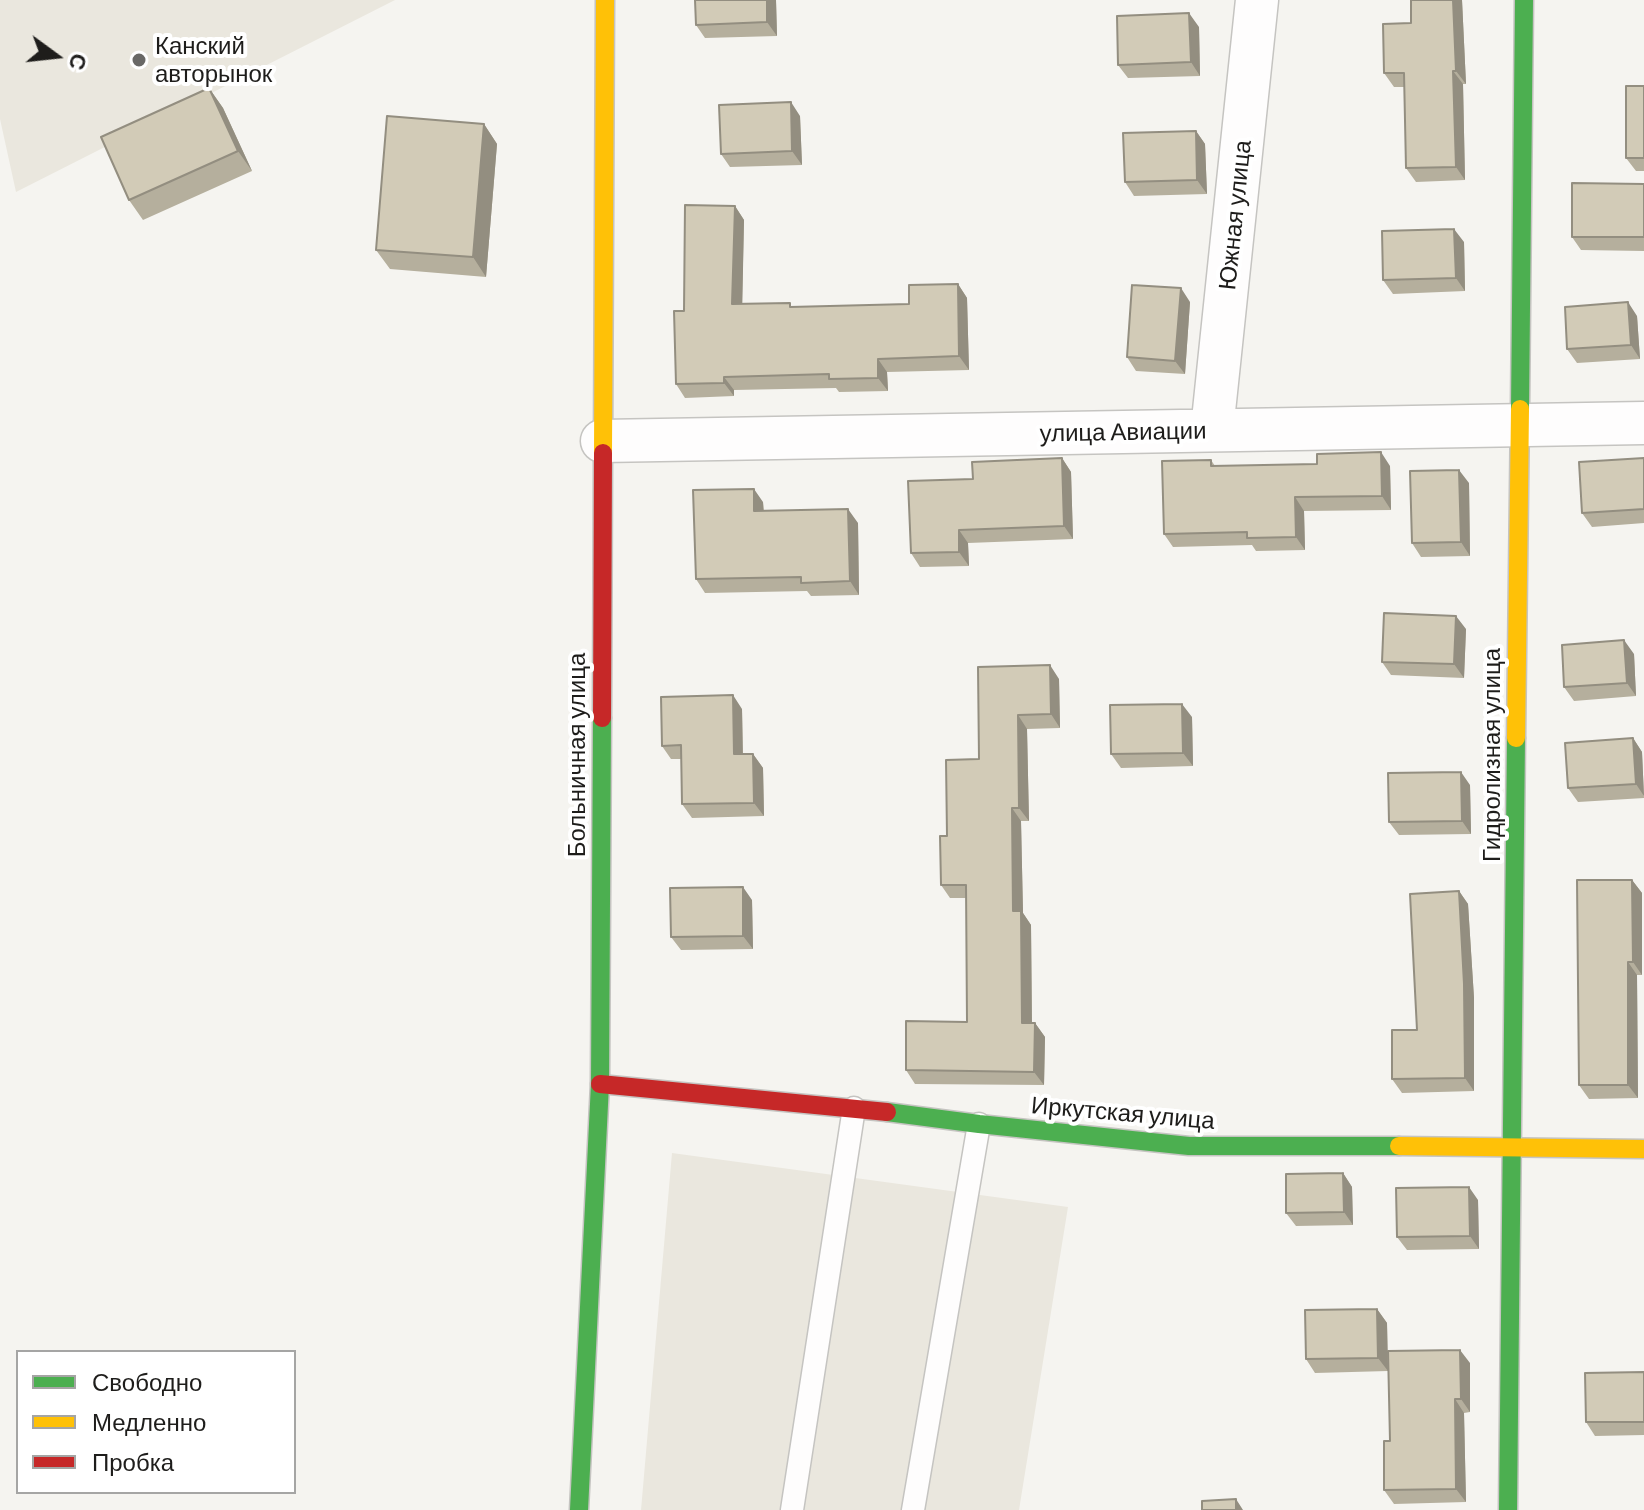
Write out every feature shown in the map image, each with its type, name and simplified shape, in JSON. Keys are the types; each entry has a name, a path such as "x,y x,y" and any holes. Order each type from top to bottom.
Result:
{"street":[{"name":"Больничная улица","path":"579,1510 600,1084 605,0"},
{"name":"Южная улица","path":"1212,430 1257,0"},
{"name":"Гидролизная улица","path":"1508,1510 1524,0"},
{"name":"улица Авиации","path":"602,441 1644,423"},
{"name":"Иркутская улица","path":"600,1084 854,1108 1189,1146 1644,1149"}],"lane":[{"path":"792,1510 854,1108"},
{"path":"913,1510 979,1124"}],"shaded area":[{"name":"Канский авторынок","path":"0,0 395,0 16,192 0,119"},
{"path":"672,1153 1068,1207 1019,1510 641,1510"}],"building":[{"path":"695,0 767,0 767,22 696,25"},
{"path":"1411,0 1453,0 1456,167 1406,168 1404,73 1384,73 1383,24 1411,23"},
{"path":"1189,13 1191,62 1118,65 1117,16"},
{"path":"1626,86 1644,86 1644,158 1626,158"},
{"path":"209,88 238,151 129,200 101,137"},
{"path":"791,102 792,151 721,154 719,105"},
{"path":"387,116 484,124 473,257 376,250"},
{"path":"1196,131 1197,180 1125,182 1123,133"},
{"path":"1572,183 1644,184 1644,237 1572,237"},
{"path":"685,205 735,206 732,304 790,303 790,307 909,304 909,285 958,284 959,356 878,359 878,378 829,379 829,374 724,377 724,383 676,384 674,311 684,311"},
{"path":"1454,229 1456,278 1383,280 1382,231"},
{"path":"1132,285 1181,288 1175,361 1127,357"},
{"path":"1628,302 1631,345 1567,349 1565,307"},
{"path":"1381,452 1382,496 1295,497 1296,537 1247,538 1247,532 1164,534 1162,461 1211,460 1211,466 1317,464 1317,454"},
{"path":"1062,458 1064,526 959,530 959,552 911,553 908,481 973,479 972,462"},
{"path":"1644,458 1644,509 1582,513 1579,462"},
{"path":"1459,470 1461,542 1412,543 1410,471"},
{"path":"754,489 754,511 848,509 850,581 801,583 801,577 696,579 693,490"},
{"path":"1384,613 1456,616 1454,664 1382,662"},
{"path":"1624,640 1627,683 1564,687 1562,645"},
{"path":"1050,665 1051,714 1018,715 1019,808 1012,808 1013,911 1021,911 1022,1023 1035,1023 1034,1072 906,1070 906,1021 967,1022 966,885 941,885 940,836 947,836 946,760 979,759 978,667"},
{"path":"733,695 734,754 753,754 754,803 682,804 681,745 662,746 661,697"},
{"path":"1182,704 1183,753 1111,754 1110,705"},
{"path":"1633,738 1636,784 1568,788 1565,743"},
{"path":"1461,772 1462,821 1389,822 1388,773"},
{"path":"1577,880 1632,880 1633,962 1628,962 1628,1085 1579,1085"},
{"path":"743,887 743,936 671,937 670,888"},
{"path":"1459,891 1465,1078 1392,1079 1392,1030 1417,1030 1410,894"},
{"path":"1343,1173 1344,1212 1286,1213 1286,1174"},
{"path":"1469,1187 1470,1236 1397,1237 1396,1188"},
{"path":"1377,1309 1378,1358 1306,1359 1305,1310"},
{"path":"1460,1350 1461,1399 1455,1399 1456,1489 1384,1490 1384,1441 1390,1441 1388,1351"},
{"path":"1644,1372 1644,1422 1586,1422 1585,1373"},
{"path":"1236,1499 1236,1510 1202,1510 1202,1501"}],"traffic: fast":[{"path":"1520,409 1524,0"},
{"path":"579,1510 600,1084 602,718"},
{"path":"1508,1510 1516,738"},
{"path":"887,1112 1189,1146 1399,1146"}],"traffic: slow":[{"path":"603,453 605,0"},
{"path":"1516,738 1520,409"},
{"path":"1399,1146 1644,1149"}],"traffic: jam":[{"path":"602,718 603,453"},
{"path":"600,1084 887,1112"}],"place":[{"name":"Канский авторынок","path":"139,60"}]}
